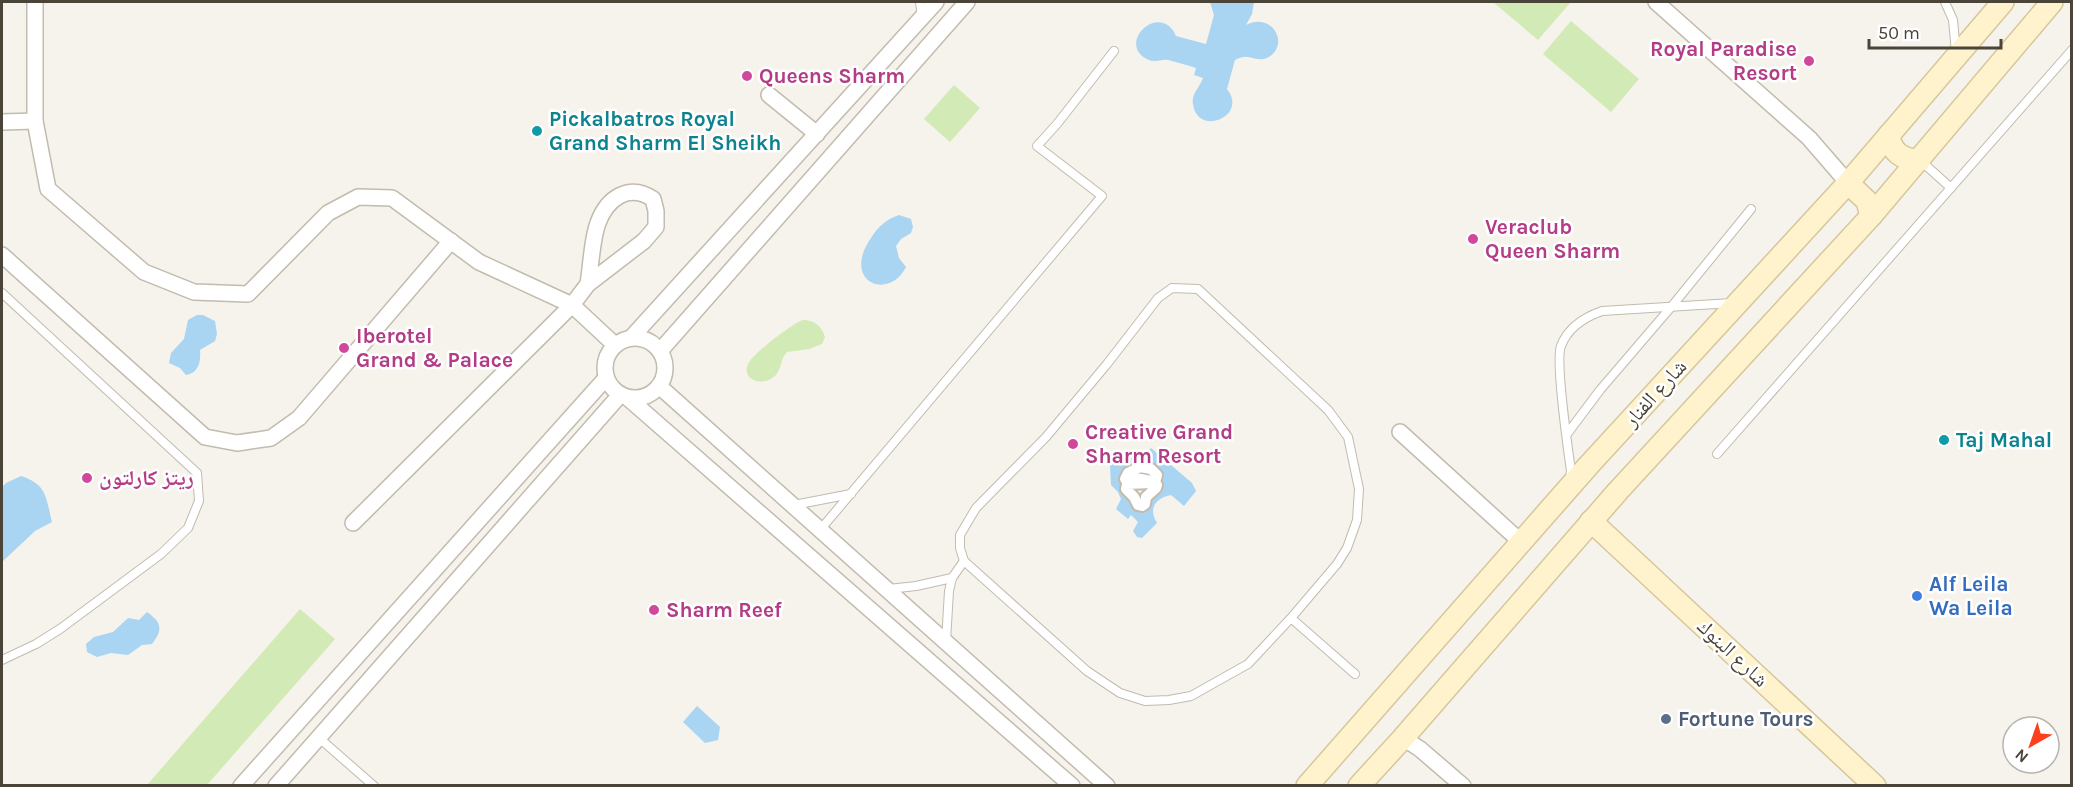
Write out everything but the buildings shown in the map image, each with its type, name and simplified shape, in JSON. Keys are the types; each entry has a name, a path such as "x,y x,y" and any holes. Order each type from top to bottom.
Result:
{"main road":[{"name":"شارع الفنار","path":"1307,786 1569,487 1848,183 2004,2"},
{"name":"شارع الفنار","path":"1359,786 1591,521 1871,216 2052,2"},
{"path":"1888,135 1898,154 1905,158 1920,160"},
{"path":"1848,183 1867,201 1871,216"},
{"name":"شارع البنوك","path":"1591,521 1875,786"}],"street":[{"path":"35,2 35,121 48,189 144,272 194,292 248,294 328,213 358,197 392,198 479,262 572,305 615,345"},
{"path":"936,2 631,338 615,345 610,350 604,364 606,378 614,390 624,396 1072,786"},
{"path":"660,351 967,2"},
{"path":"1656,2 1809,138 1848,183"},
{"path":"769,95 817,134"},
{"path":"2,122 35,121"},
{"path":"353,523 572,305 588,284 644,241 656,227 653,199 643,193 632,191 619,195 609,205 598,223 588,284"},
{"path":"2,255 205,437 237,443 271,438 298,417 451,241"},
{"path":"624,396 645,397 659,386 665,373 660,351 649,341 631,338"},
{"path":"241,786 606,378"},
{"path":"659,386 1107,786"},
{"path":"276,786 624,396"},
{"path":"1400,432 1521,542"},
{"path":"1403,738 1420,749 1463,786"}],"lane":[{"path":"920,2 922,18"},
{"path":"1945,2 1953,20 1956,57"},
{"path":"1717,454 2072,50"},
{"path":"820,530 1102,196 1036,146 1058,124 1114,51"},
{"path":"1920,160 1951,188"},
{"path":"1567,434 1600,390 1751,209"},
{"path":"1172,288 1198,289 1328,410 1348,437 1359,489 1357,520 1347,548 1337,564 1291,618 1248,663 1191,696 1169,700 1146,700 1120,693 1087,671 964,561 960,548 960,535 976,508 1046,437 1158,298 1172,288"},
{"path":"2,293 197,473 199,501 188,528 161,554 60,629 36,644 2,660"},
{"path":"1569,487 1567,434 1559,364 1560,346 1572,328 1587,316 1602,311 1736,303"},
{"path":"793,506 851,494"},
{"path":"946,643 952,578 964,561"},
{"path":"887,589 916,586 952,578"},
{"path":"1291,618 1356,674"},
{"path":"318,737 374,786"}],"green space":[{"path":"1493,2 1571,2 1538,40"},
{"path":"1571,21 1639,79 1611,112 1543,54"},
{"path":"954,85 980,108 950,142 924,119"},
{"path":"803,320 811,321 820,327 825,337 822,344 809,349 787,352 777,373 770,379 760,382 751,378 748,375 748,364 756,354"},
{"path":"300,609 335,639 207,785 147,785"}],"water":[{"path":"1210,2 1254,2 1252,14 1246,25 1256,22 1271,26 1278,39 1278,46 1274,53 1267,58 1245,57 1235,60 1227,89 1232,99 1232,108 1227,115 1211,121 1203,120 1197,114 1193,104 1194,94 1203,78 1194,75 1196,68 1168,60 1149,60 1139,53 1136,45 1143,29 1160,22 1169,26 1176,36 1206,44 1214,15"},
{"path":"899,215 911,219 913,227 911,233 901,239 896,246 899,258 906,267 898,278 889,283 879,285 870,282 861,266 863,253 880,227 886,221"},
{"path":"197,315 203,315 215,321 217,334 215,341 200,350 199,362 194,372 186,375 180,368 169,363 171,353 184,339 188,320"},
{"path":"1151,448 1192,483 1196,491 1184,506 1171,495 1157,501 1153,513 1157,523 1142,538 1137,537 1133,531 1138,522 1131,515 1128,519 1116,509 1121,499 1111,485 1110,466 1116,457 1133,454 1141,459","holes":["1127,484 1156,488 1136,502"]},
{"path":"21,476 30,479 41,488 52,522 35,531 2,562 2,487"},
{"path":"147,612 159,626 158,634 152,644 142,645 128,655 111,653 97,657 87,652 86,644 94,637 113,632 128,618 139,620"},
{"path":"697,706 720,727 718,740 705,743 683,722"}],"place":[{"name":"Royal Paradise Resort","path":"1809,61"},
{"name":"Queens Sharm","path":"747,76"},
{"name":"Pickalbatros Royal Grand Sharm El Sheikh","path":"537,131"},
{"name":"Veraclub Queen Sharm","path":"1473,239"},
{"name":"Iberotel Grand & Palace","path":"344,348"},
{"name":"Taj Mahal","path":"1944,440"},
{"name":"Creative Grand Sharm Resort","path":"1073,444"},
{"name":"ريتز كارلتون","path":"87,478"},
{"name":"Alf Leila Wa Leila","path":"1917,596"},
{"name":"Sharm Reef","path":"654,610"},
{"name":"Fortune Tours","path":"1666,719"}]}
